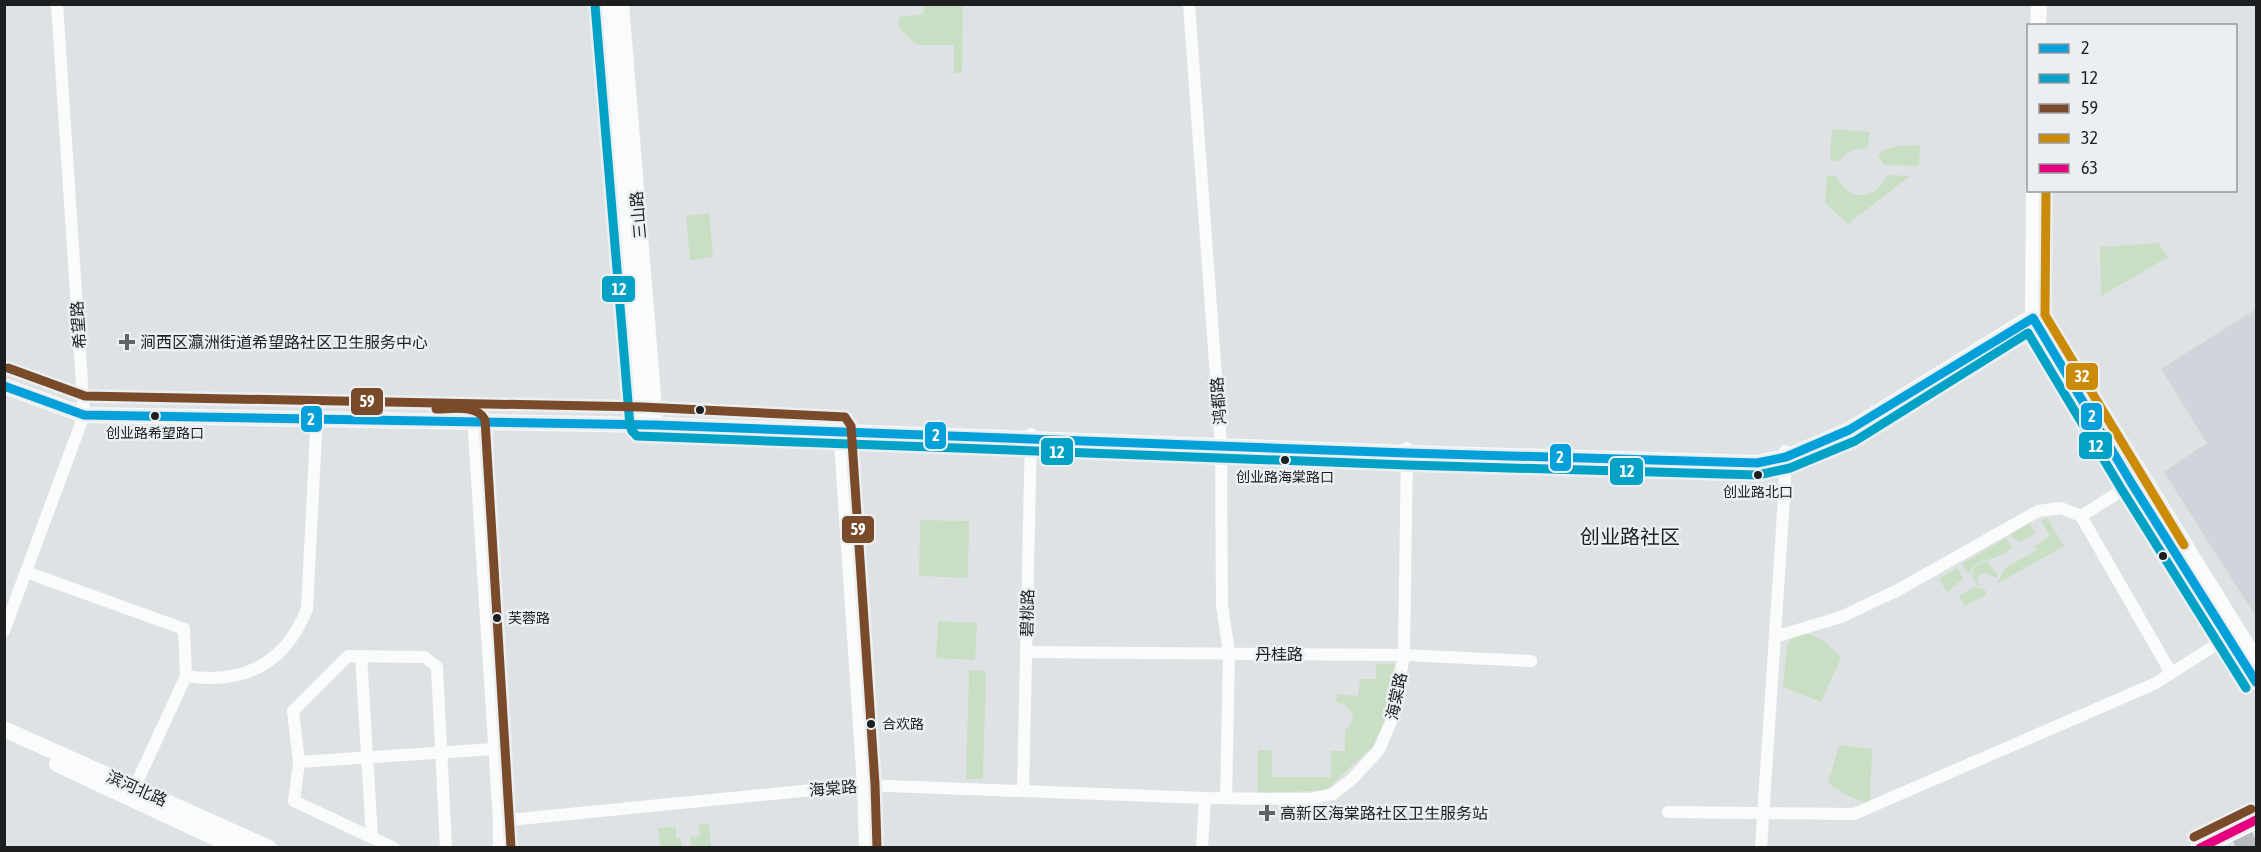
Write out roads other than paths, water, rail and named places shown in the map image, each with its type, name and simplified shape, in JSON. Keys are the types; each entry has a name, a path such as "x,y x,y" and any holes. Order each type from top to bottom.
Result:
{"main road":[{"path":"2199,848 2256,820"}],"street":[{"name":"希望路","path":"4,631 83,411 57,4"},
{"name":"三山路","path":"607,4 648,422"},
{"name":"三山路","path":"621,4 648,422"},
{"name":"鸿都路","path":"1189,4 1220,444 1222,605 1229,653 1226,798"},
{"path":"2038,24 2039,4"},
{"path":"2047,4 2047,24"},
{"path":"2034,192 2038,314 2132,484 2256,682"},
{"path":"2042,192 2038,314 2256,660"},
{"path":"4,386 83,411 648,422 1757,463 1786,454 1846,425 2027,311 2038,314"},
{"path":"4,379 83,411"},
{"path":"186,676 205,679 233,677 258,668 283,652 299,629 307,609 317,416"},
{"path":"473,419 495,749 499,848"},
{"path":"839,430 863,785 865,848"},
{"name":"碧桃路","path":"1023,791 1031,437"},
{"name":"海棠路","path":"499,821 863,785 1205,798 1310,799 1333,794 1352,779 1379,750 1393,717 1404,655 1407,450"},
{"path":"1761,848 1786,454"},
{"path":"2081,516 2132,484"},
{"path":"1775,637 1841,617 1898,590 2038,511 2061,508 2081,516 2171,673"},
{"path":"26,572 184,629 186,676 132,793"},
{"path":"1668,812 1854,814 2154,684 2229,636"},
{"name":"丹桂路","path":"1026,652 1404,655 1531,661"},
{"path":"394,848 294,801 299,762 297,726 293,711 348,656 424,657 437,667 446,848"},
{"path":"361,656 372,837"},
{"name":"滨河北路","path":"4,729 237,848"},
{"name":"滨河北路","path":"4,740 269,848"},
{"path":"299,762 495,749"},
{"path":"1202,848 1205,798"}],"tunnel":[{"path":"2236,848 2256,839"}],"place":[{"name":"涧西区瀛洲街道希望路社区卫生服务中心","path":"127,342"},
{"name":"创业路希望路口","path":"155,416"},
{"name":"创业路海棠路口","path":"1285,460"},
{"name":"创业路北口","path":"1758,475"},
{"name":"芙蓉路","path":"497,618"},
{"name":"合欢路","path":"871,724"},
{"name":"高新区海棠路社区卫生服务站","path":"1267,813"}],"district":[{"name":"创业路社区","path":"1630,536"}]}
